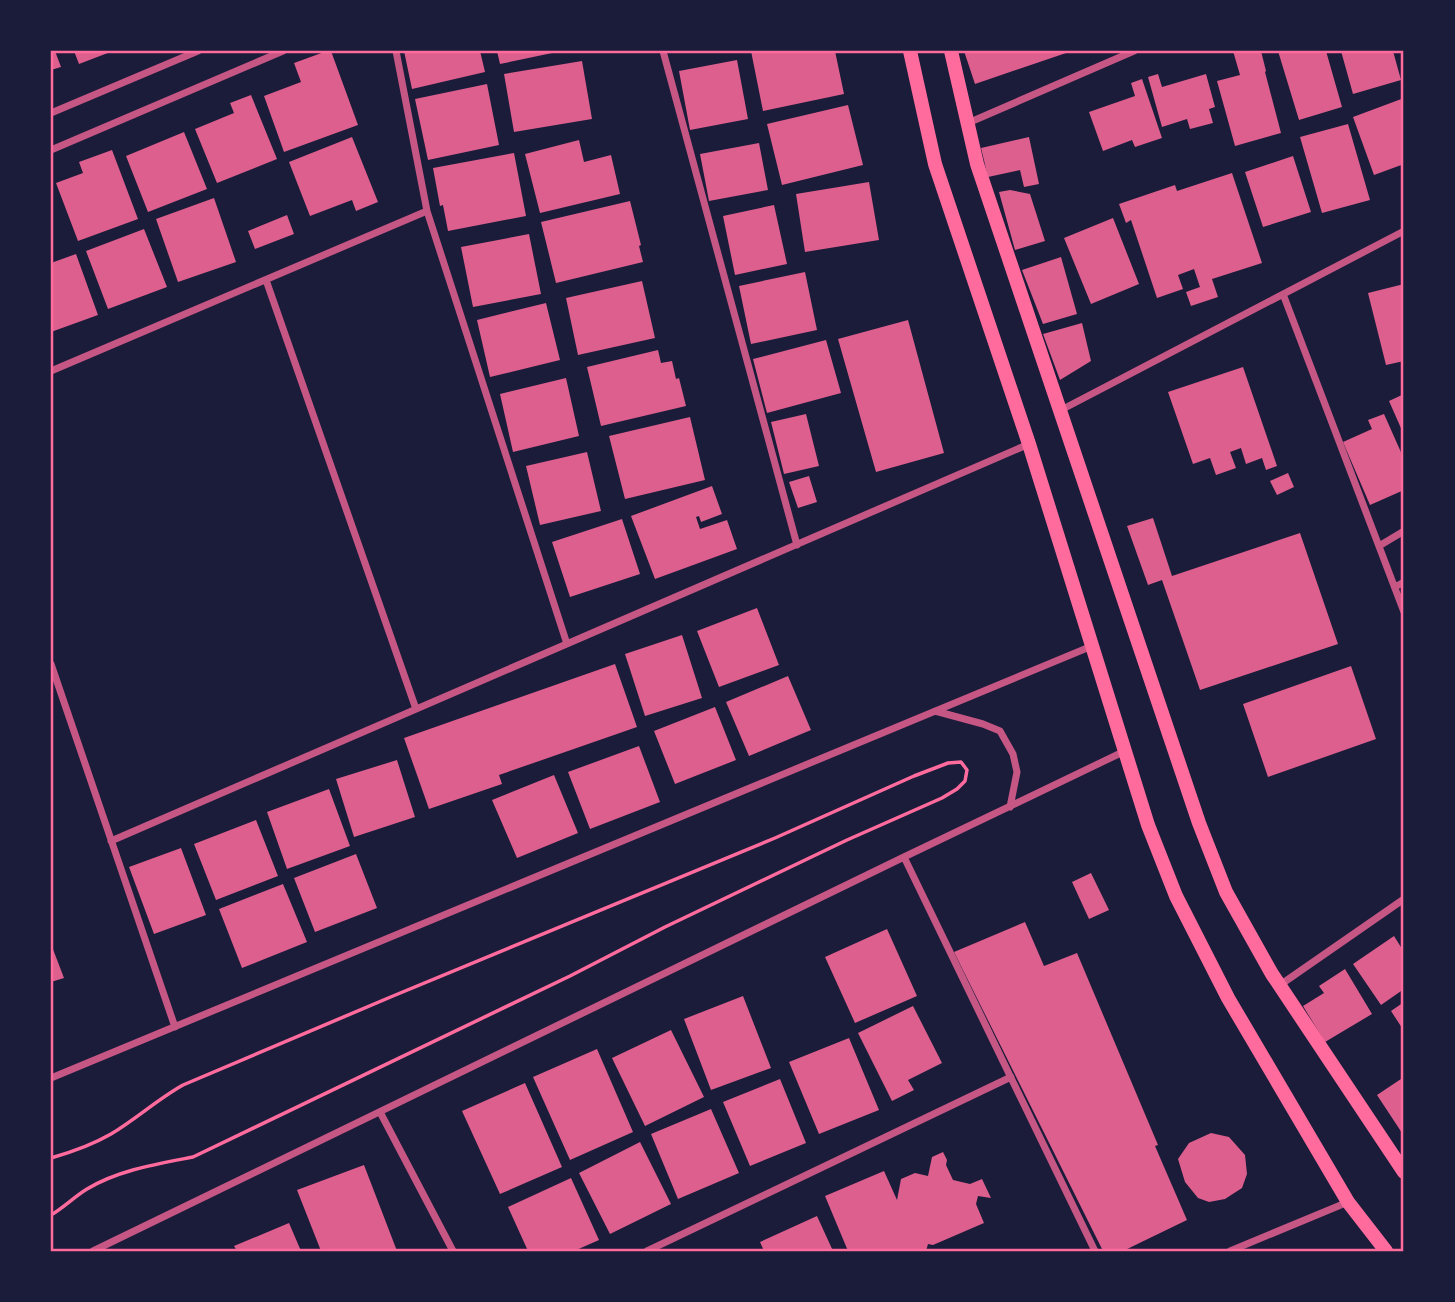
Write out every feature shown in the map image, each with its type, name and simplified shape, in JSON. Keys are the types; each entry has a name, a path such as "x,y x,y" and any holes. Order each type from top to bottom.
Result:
{"main road":[{"path":"910,51 936,164 1029,444 1148,825 1176,896 1228,998 1349,1202 1386,1251"},
{"path":"951,51 976,164 1199,823 1226,892 1280,985 1404,1172"}],"street":[{"path":"51,113 198,51"},
{"path":"51,150 283,51"},
{"path":"396,51 427,211 567,644"},
{"path":"663,51 797,545"},
{"path":"967,123 1134,51"},
{"path":"51,372 427,211"},
{"path":"1060,411 1404,231"},
{"path":"266,280 416,709"},
{"path":"1283,294 1404,612"},
{"path":"111,841 1029,444"},
{"path":"1379,547 1404,531"},
{"path":"1395,587 1404,582"},
{"path":"51,1078 1092,645"},
{"path":"51,664 175,1027"},
{"path":"935,711 1000,731 1013,754 1017,772 1010,807"},
{"path":"93,1251 1126,751"},
{"path":"904,857 1096,1251"},
{"path":"1280,985 1404,899"},
{"path":"647,1251 1011,1077"},
{"path":"380,1112 453,1251"},
{"path":"1230,1251 1349,1202"}],"path":[{"path":"51,1158 86,1147 113,1133 183,1085 775,838 914,776 948,763 961,762 967,770 965,781 942,798 665,927 570,976 193,1157 107,1178 86,1189 51,1215"}],"building":[{"path":"51,51 55,51 61,67 51,70"},
{"path":"74,51 113,51 79,64"},
{"path":"331,51 358,125 284,152 264,96 301,82 294,63"},
{"path":"404,51 480,51 485,72 412,89"},
{"path":"497,51 557,51 557,52 500,64"},
{"path":"751,51 835,51 844,94 763,111"},
{"path":"964,51 1072,51 975,84"},
{"path":"1233,51 1261,51 1281,133 1235,146 1217,81 1240,75"},
{"path":"1278,51 1326,51 1342,107 1299,120"},
{"path":"1341,51 1393,51 1401,80 1353,94"},
{"path":"737,60 748,119 690,130 679,71"},
{"path":"582,61 592,119 514,132 504,74"},
{"path":"1158,74 1162,87 1206,74 1215,107 1209,109 1213,123 1190,129 1187,119 1162,127 1148,77"},
{"path":"1142,79 1162,138 1135,147 1132,140 1103,151 1089,112 1135,96 1131,83"},
{"path":"487,84 499,145 428,160 415,99"},
{"path":"251,95 277,159 217,183 195,129 234,113 230,103"},
{"path":"1404,98 1404,164 1374,175 1353,117"},
{"path":"848,105 863,165 782,185 767,124"},
{"path":"1348,124 1370,200 1322,213 1300,137"},
{"path":"184,132 207,189 148,212 126,156"},
{"path":"352,137 378,202 356,211 352,200 310,216 289,162"},
{"path":"1029,137 1039,184 1024,187 1020,170 988,177 981,148"},
{"path":"579,140 584,162 611,155 620,194 540,213 525,154"},
{"path":"759,143 768,190 709,201 700,154"},
{"path":"112,150 138,219 78,241 56,183 83,173 79,162"},
{"path":"514,153 526,216 448,231 433,168"},
{"path":"1293,156 1311,212 1263,227 1245,172"},
{"path":"1232,173 1262,263 1212,279 1218,297 1191,306 1186,292 1200,287 1194,269 1178,275 1183,289 1157,298 1131,220 1126,223 1119,204 1175,185 1177,191"},
{"path":"869,182 879,240 805,252 796,194"},
{"path":"1010,190 1030,194 1045,241 1015,250 999,192"},
{"path":"214,198 236,262 178,282 156,219"},
{"path":"630,201 643,262 556,283 541,222"},
{"path":"774,205 787,264 735,275 723,216"},
{"path":"287,215 294,234 255,249 248,231"},
{"path":"1113,218 1139,284 1091,304 1064,238"},
{"path":"144,229 167,287 108,309 86,251"},
{"path":"529,234 541,294 473,307 461,247"},
{"path":"76,254 98,315 51,332 51,263"},
{"path":"1061,257 1077,314 1043,324 1022,270"},
{"path":"805,272 817,330 751,344 739,286"},
{"path":"642,281 655,338 578,355 566,298"},
{"path":"1404,284 1404,361 1386,365 1368,293"},
{"path":"546,303 560,360 490,377 477,320"},
{"path":"908,320 944,453 876,472 838,339"},
{"path":"1082,323 1091,361 1060,380 1043,334"},
{"path":"826,340 841,393 767,413 753,359"},
{"path":"658,350 661,363 672,361 686,406 601,426 587,367"},
{"path":"1243,367 1277,466 1266,470 1262,458 1246,464 1241,448 1230,452 1236,468 1216,475 1210,458 1193,464 1168,392"},
{"path":"566,378 579,436 513,452 500,394"},
{"path":"1404,394 1404,435 1389,401"},
{"path":"806,414 819,466 784,474 771,422"},
{"path":"1384,414 1404,459 1404,490 1370,505 1343,442 1372,429 1368,420"},
{"path":"690,417 705,480 625,499 609,436"},
{"path":"587,452 601,511 540,525 526,466"},
{"path":"1288,473 1294,487 1277,495 1270,481"},
{"path":"809,476 817,502 798,508 789,482"},
{"path":"712,486 722,514 701,522 699,516 696,517 700,529 727,520 737,549 655,579 631,516"},
{"path":"1153,518 1172,576 1300,533 1338,644 1200,690 1162,580 1148,585 1127,526"},
{"path":"622,519 640,574 570,597 552,542"},
{"path":"757,608 779,665 719,687 697,631"},
{"path":"682,635 702,698 645,716 625,654"},
{"path":"615,664 637,727 499,775 502,784 429,809 404,738"},
{"path":"1351,666 1376,739 1268,777 1243,704"},
{"path":"788,676 811,730 749,756 726,702"},
{"path":"715,707 736,760 675,784 654,731"},
{"path":"639,746 660,802 590,829 568,772"},
{"path":"397,760 415,817 354,837 336,779"},
{"path":"554,775 578,833 517,858 492,800"},
{"path":"329,789 350,846 287,869 267,812"},
{"path":"256,820 278,876 216,900 194,844"},
{"path":"181,848 206,915 154,934 129,867"},
{"path":"356,854 377,908 315,932 294,878"},
{"path":"1091,873 1109,910 1089,919 1072,882"},
{"path":"283,884 307,942 242,968 219,909"},
{"path":"1025,922 1044,966 1077,953 1187,1220 1123,1251 1103,1251 954,952"},
{"path":"887,929 917,996 855,1023 825,957"},
{"path":"1394,936 1404,952 1404,989 1381,1005 1353,964"},
{"path":"51,944 64,978 51,982"},
{"path":"1345,969 1372,1014 1325,1042 1303,1006 1324,993 1319,986"},
{"path":"743,996 771,1068 711,1090 684,1019"},
{"path":"1404,1002 1404,1031 1391,1011"},
{"path":"913,1006 942,1063 908,1080 914,1090 892,1101 858,1033"},
{"path":"671,1030 704,1097 645,1126 612,1058"},
{"path":"849,1038 879,1110 819,1134 789,1062"},
{"path":"597,1049 633,1132 570,1160 533,1077"},
{"path":"1404,1077 1404,1136 1377,1095"},
{"path":"780,1079 806,1143 750,1166 723,1102"},
{"path":"525,1083 562,1167 500,1194 462,1111"},
{"path":"711,1109 739,1173 678,1199 651,1134"},
{"path":"1211,1133 1229,1137 1245,1155 1247,1174 1242,1188 1225,1199 1209,1202 1198,1198 1185,1182 1178,1159 1189,1143"},
{"path":"640,1142 671,1204 610,1234 579,1173"},
{"path":"943,1152 953,1180 970,1184 982,1179 991,1198 978,1196 976,1204 984,1223 933,1245 928,1244 926,1251 848,1251 825,1196 884,1171 897,1200 901,1179 915,1173 928,1176 932,1157"},
{"path":"364,1165 397,1251 321,1251 297,1190"},
{"path":"571,1178 599,1240 574,1251 528,1251 508,1207"},
{"path":"817,1216 833,1251 764,1251 760,1242"},
{"path":"289,1223 301,1251 237,1251 234,1246"}]}
